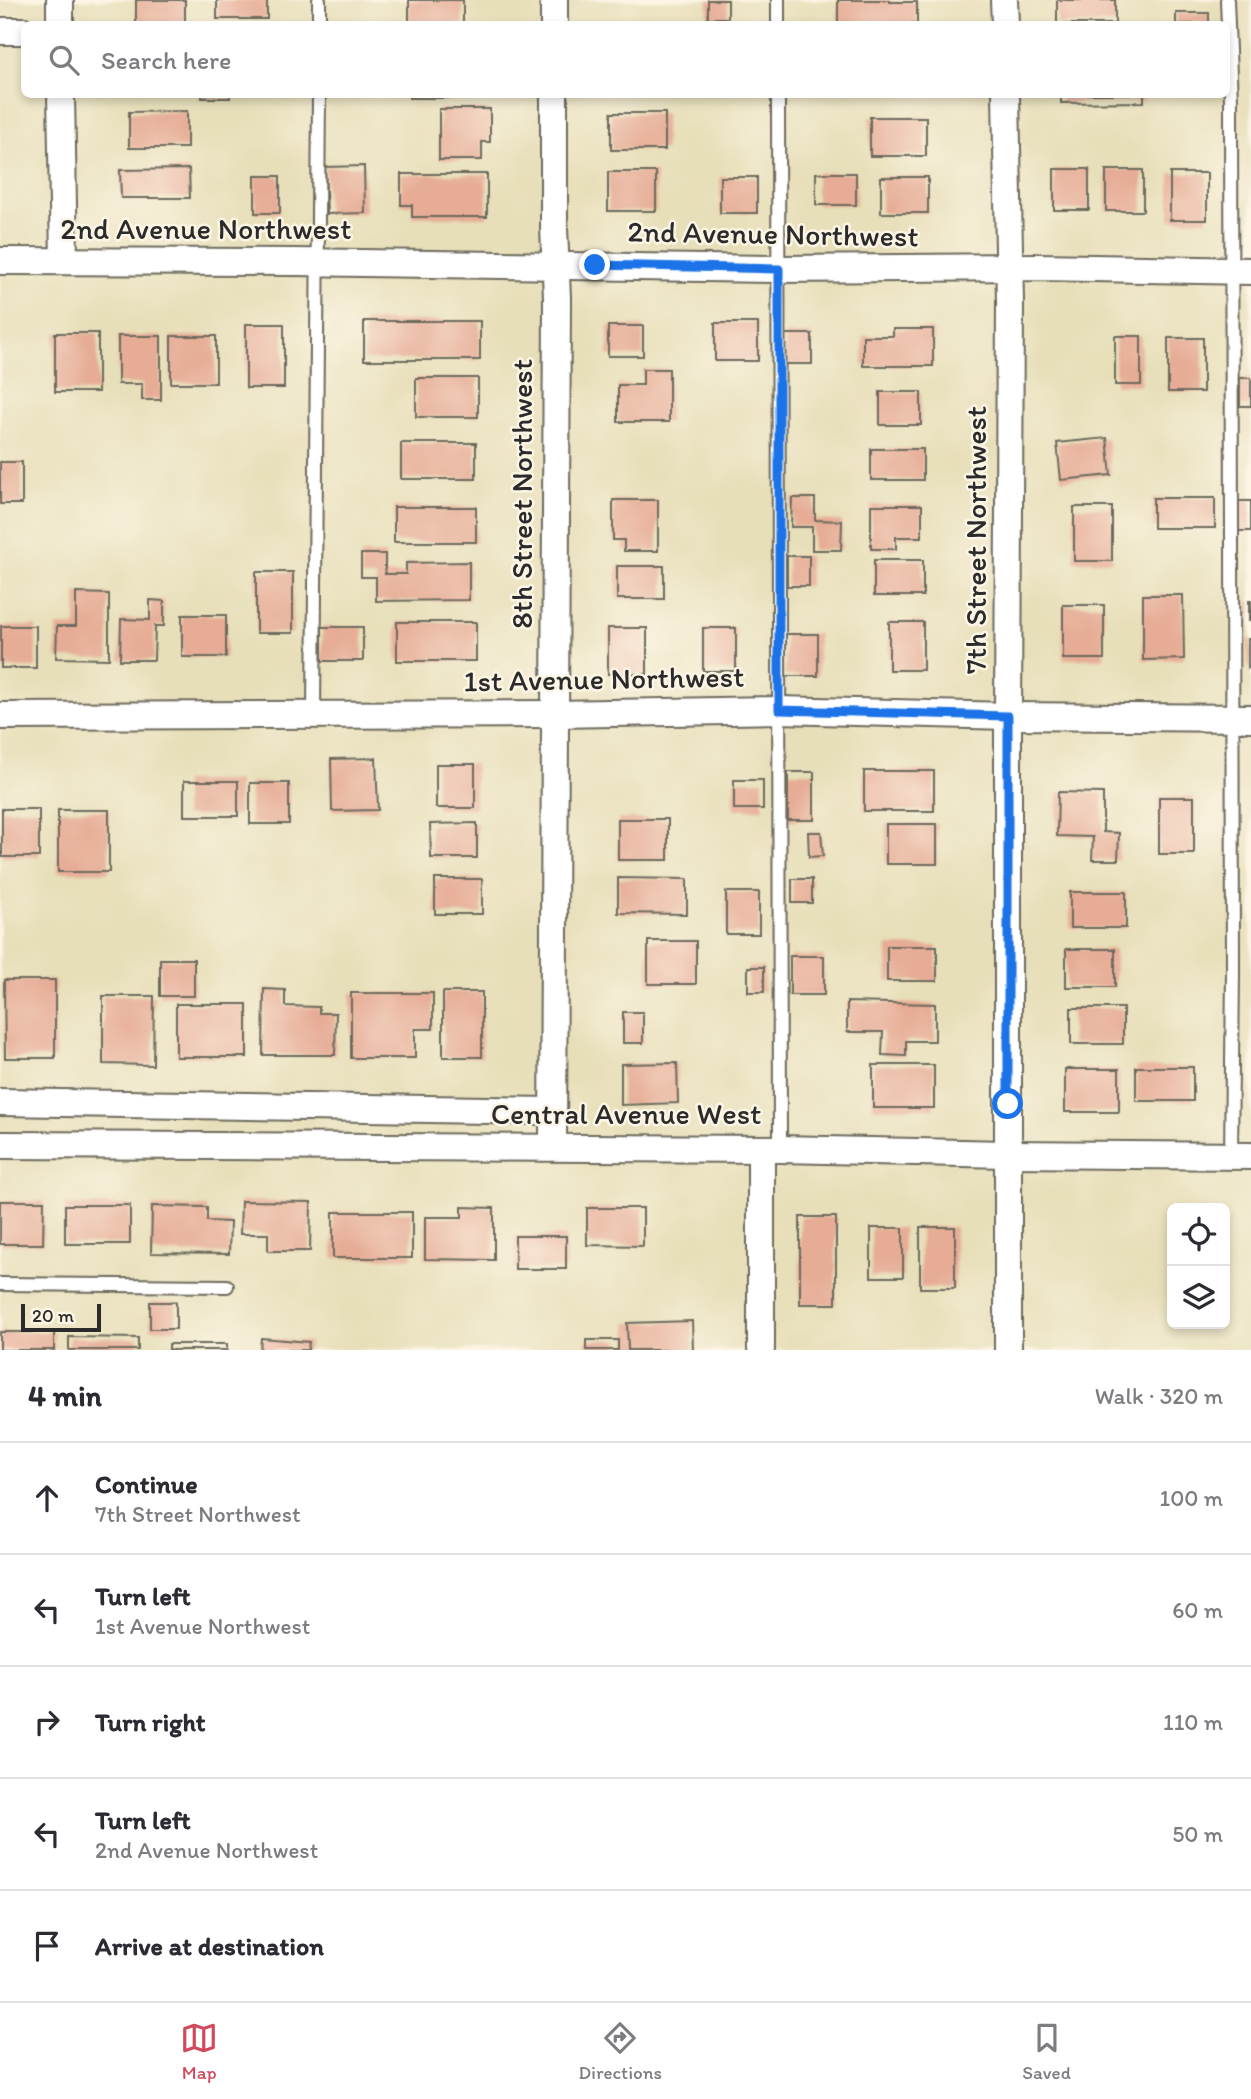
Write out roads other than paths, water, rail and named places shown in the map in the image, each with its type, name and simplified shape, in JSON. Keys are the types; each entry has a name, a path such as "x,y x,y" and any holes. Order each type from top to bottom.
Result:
{"street":[{"path":"60,0 60,21"},
{"path":"554,0 554,21"},
{"path":"1004,0 1005,21"},
{"path":"0,31 21,31"},
{"path":"61,98 64,261"},
{"name":"8th Street Northwest","path":"553,1147 557,298 554,98"},
{"name":"7th Street Northwest","path":"1006,98 1009,267 1008,1350"},
{"name":"2nd Avenue Northwest","path":"0,261 555,264 779,269 1009,267 1241,271"},
{"name":"1st Avenue Northwest","path":"0,716 555,714 779,710 1008,716 1241,717"},
{"path":"0,1102 553,1111"},
{"name":"Central Avenue West","path":"0,1145 553,1147 1241,1156"},
{"path":"761,1350 770,1149"}],"lane":[{"path":"319,0 319,21"},
{"path":"778,0 778,21"},
{"path":"1227,0 1228,21"},
{"path":"1230,76 1241,271 1241,1156"},
{"path":"314,714 319,98"},
{"path":"770,1149 779,710 778,98"},
{"path":"0,1284 227,1286"}]}
